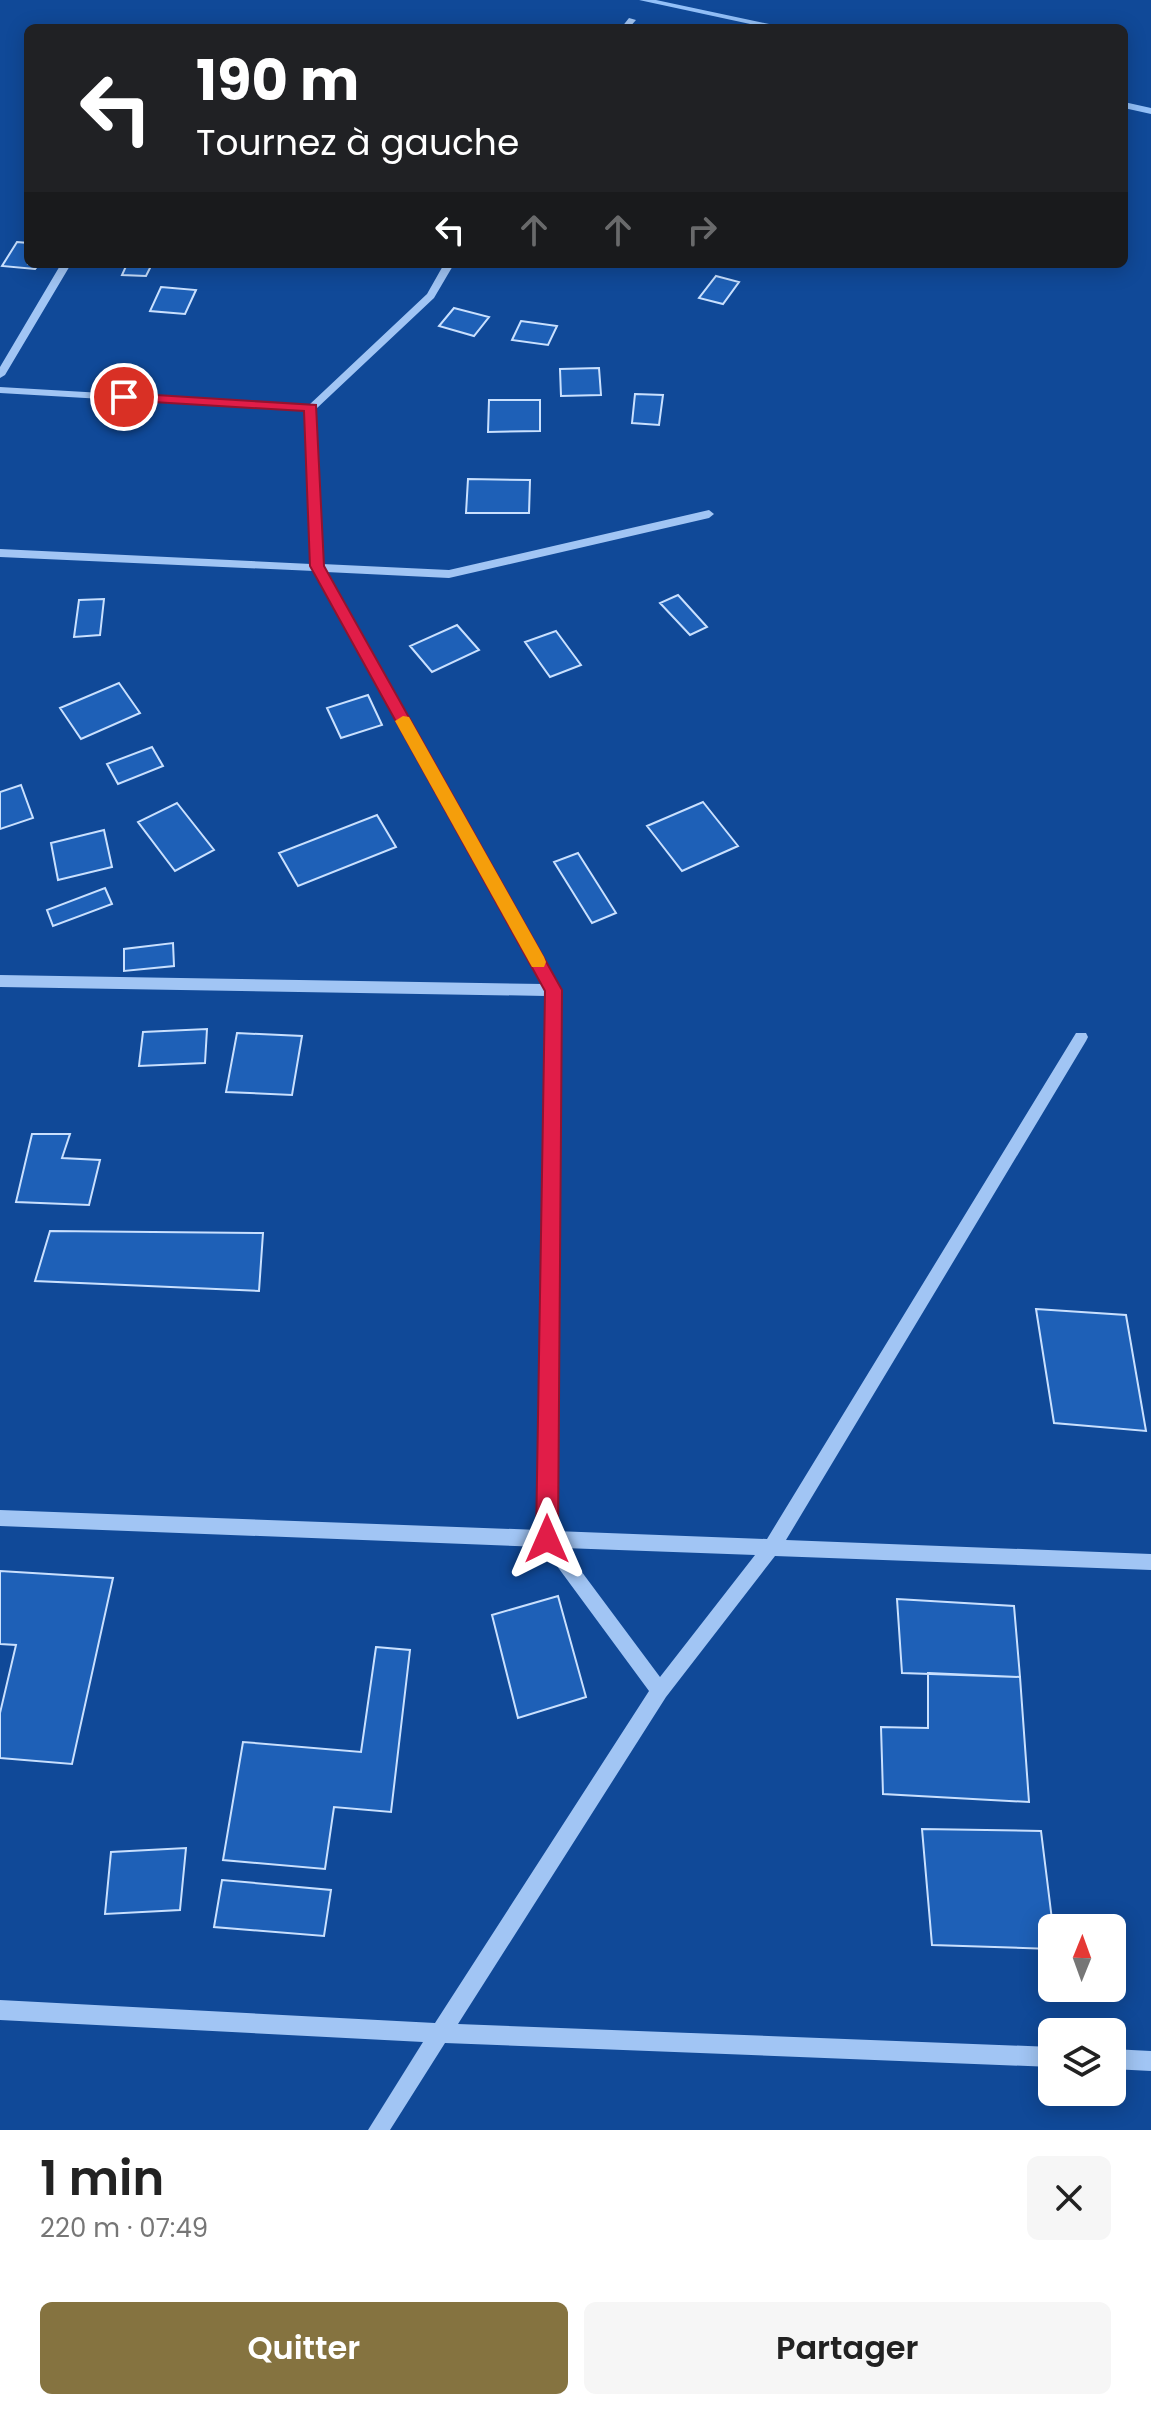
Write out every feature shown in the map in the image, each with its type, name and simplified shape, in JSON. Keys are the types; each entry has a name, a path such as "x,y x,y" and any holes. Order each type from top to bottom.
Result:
{"street":[{"path":"628,24 632,20"},
{"path":"0,375 64,268"},
{"path":"0,390 311,408 431,296 447,268"},
{"path":"311,408 317,566 553,990 547,1539 660,1691"},
{"path":"0,553 449,574 709,514"},
{"path":"0,981 553,990"},
{"path":"378,2130 660,1691 771,1548 1081,1037"},
{"path":"0,1518 1151,1562"},
{"path":"0,2010 441,2033 1038,2056"},
{"path":"1126,2060 1151,2061"}],"building":[{"path":"17,242 24,243 24,268 2,266"},
{"path":"125,268 150,268 146,276 122,275"},
{"path":"716,276 739,282 723,304 699,298"},
{"path":"161,287 196,290 185,314 150,311"},
{"path":"454,308 489,317 474,336 439,326"},
{"path":"521,321 557,326 548,345 512,340"},
{"path":"599,368 601,395 561,396 560,369"},
{"path":"635,394 663,395 659,425 632,423"},
{"path":"489,400 540,400 540,431 488,432"},
{"path":"468,479 530,480 529,513 466,513"},
{"path":"678,595 707,627 690,635 660,603"},
{"path":"104,599 100,635 74,637 79,600"},
{"path":"457,625 479,650 432,672 410,646"},
{"path":"556,631 581,665 550,677 525,642"},
{"path":"119,683 140,713 81,739 60,708"},
{"path":"368,695 382,725 341,738 327,708"},
{"path":"152,747 163,766 118,784 107,764"},
{"path":"21,785 33,818 0,829 0,792"},
{"path":"703,802 738,846 682,871 647,826"},
{"path":"177,803 214,850 175,871 138,822"},
{"path":"377,815 396,847 298,886 279,853"},
{"path":"104,830 112,867 58,880 51,843"},
{"path":"578,853 616,913 592,923 554,862"},
{"path":"105,888 112,904 53,926 47,910"},
{"path":"173,943 174,966 124,971 124,949"},
{"path":"207,1029 205,1063 139,1066 143,1032"},
{"path":"237,1033 302,1036 292,1095 226,1092"},
{"path":"32,1134 70,1134 62,1158 100,1160 89,1205 16,1202"},
{"path":"50,1231 263,1233 259,1291 35,1281"},
{"path":"1036,1309 1126,1315 1146,1431 1054,1423"},
{"path":"0,1571 113,1578 72,1764 0,1758 0,1713 16,1645 0,1644"},
{"path":"558,1596 586,1697 518,1718 492,1615"},
{"path":"897,1599 1014,1606 1020,1677 902,1673"},
{"path":"376,1647 410,1650 391,1812 334,1807 325,1869 223,1860 243,1742 361,1752"},
{"path":"928,1673 1020,1677 1029,1802 883,1794 881,1727 928,1728"},
{"path":"922,1829 1041,1831 1051,1914 1038,1914 1038,1949 932,1945"},
{"path":"186,1848 180,1910 105,1914 111,1852"},
{"path":"222,1880 331,1890 324,1936 214,1927"}],"waterway":[{"path":"643,0 763,24"},
{"path":"1128,106 1151,111"}],"slow traffic":[{"path":"403,721 538,962"}],"route":[{"path":"124,397 311,408 317,566 553,990 547,1539"}]}
